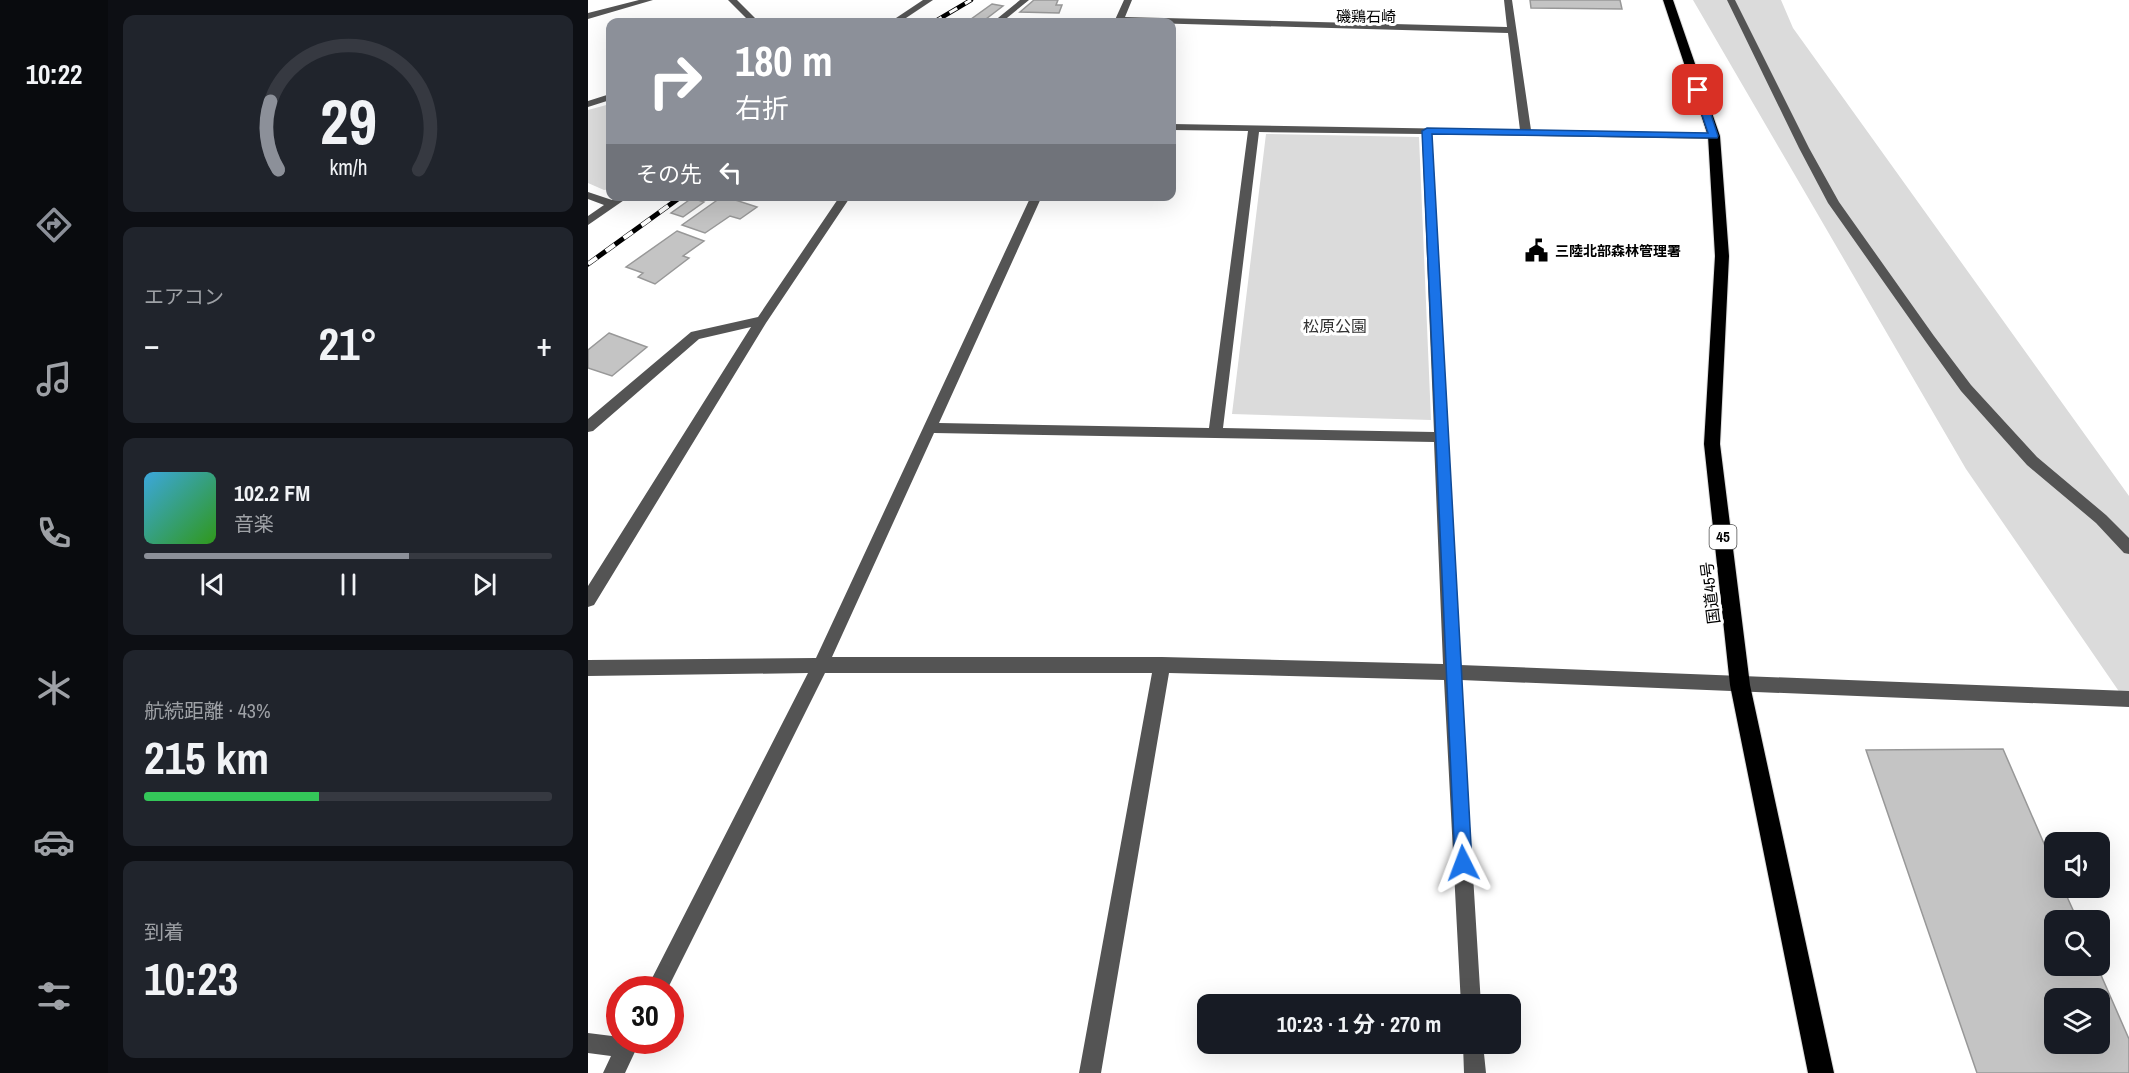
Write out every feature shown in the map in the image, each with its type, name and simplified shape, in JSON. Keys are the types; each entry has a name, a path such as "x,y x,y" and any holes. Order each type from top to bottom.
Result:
{"highway":[{"name":"国道45号","path":"1668,0 1714,136 1722,256 1712,444 1740,685 1821,1073"}],"street":[{"path":"588,16 649,0"},
{"path":"732,0 751,18"},
{"path":"901,18 929,0"},
{"path":"1002,18 1025,0"},
{"path":"1119,18 1128,0"},
{"path":"1508,0 1526,133"},
{"path":"1731,0 1804,148 1834,202 1930,339 1966,388 2032,461 2101,519 2129,548"},
{"path":"1176,22 1512,30"},
{"path":"588,104 606,98"},
{"path":"1176,127 1714,136"},
{"path":"1215,433 1254,128"},
{"path":"1427,131 1452,673 1470,994"},
{"path":"588,195 613,204"},
{"path":"588,221 618,201"},
{"path":"588,600 762,320 843,201"},
{"path":"663,976 821,664 1035,201"},
{"path":"588,427 695,335 762,320"},
{"path":"930,428 1441,437"},
{"path":"588,668 821,664 1162,665 1452,673 2129,699"},
{"path":"1090,1073 1162,665"},
{"path":"588,1043 606,1043"},
{"path":"614,1073 623,1054"},
{"path":"1474,1054 1475,1073"}],"green space":[{"path":"1693,0 1781,0 1793,28 2129,496 2129,706 1966,469"},
{"path":"606,105 606,190 588,183 588,110"},
{"name":"松原公園","path":"1266,134 1419,137 1431,420 1232,414"}],"building":[{"path":"1034,0 1058,0 1056,5 1062,5 1059,13 1020,12"},
{"path":"1530,0 1620,0 1622,9 1531,8"},
{"path":"992,4 1003,6 987,18 973,18"},
{"path":"688,201 704,202 683,217 671,213"},
{"path":"716,201 738,201 757,207 740,219 730,216 705,233 682,225"},
{"path":"677,231 704,241 683,256 689,258 655,284 638,277 643,273 626,267"},
{"path":"609,333 647,347 612,376 588,368 588,350"},
{"path":"2003,749 2044,844 2044,898 2068,898 2073,910 2044,910 2044,976 2101,976 2107,988 2044,988 2044,1054 2110,1054 2110,996 2129,1039 2129,1073 1977,1073 1866,750"}],"railway":[{"path":"941,18 971,0"},
{"path":"588,264 675,201"}],"place":[{"name":"三陸北部森林管理署","path":"1537,251"}],"district":[{"name":"磯鶏石崎","path":"1366,17"}],"route":[{"path":"1463,863 1427,131 1714,136 1698,90"}]}
